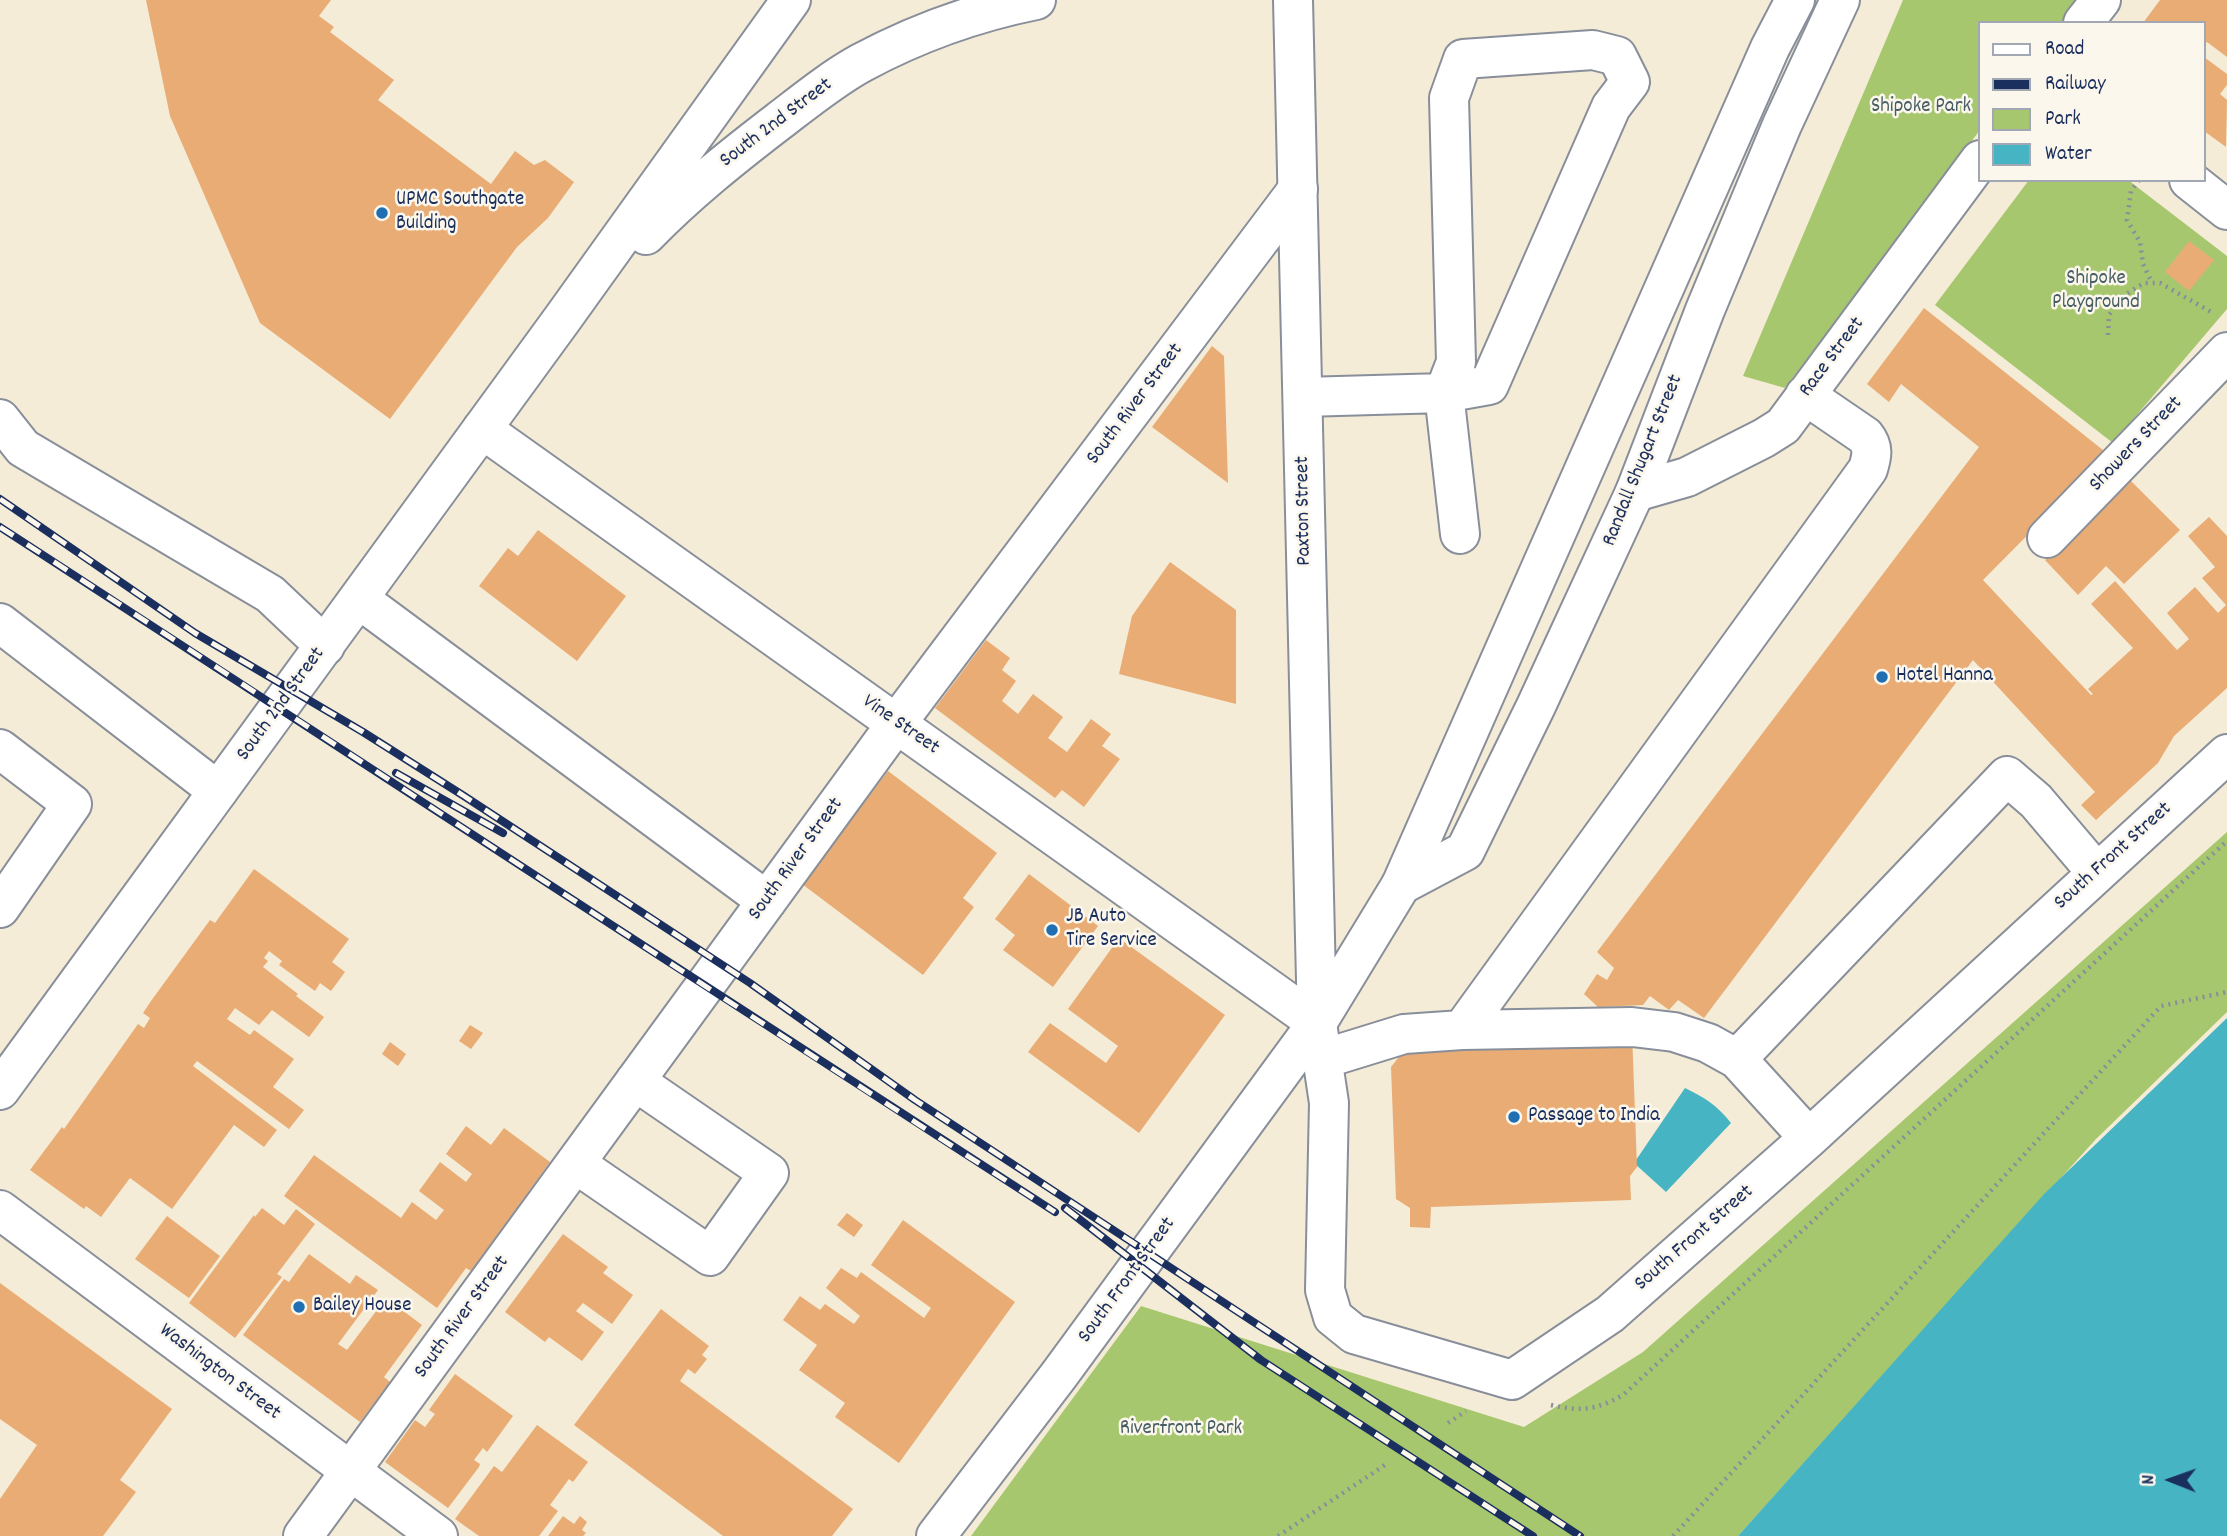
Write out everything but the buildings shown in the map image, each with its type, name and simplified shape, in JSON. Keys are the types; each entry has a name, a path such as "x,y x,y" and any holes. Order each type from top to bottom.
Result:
{"main road":[{"name":"South 2nd Street","path":"0,1090 325,646 791,0"},
{"name":"South 2nd Street","path":"563,318 674,205 800,105 860,64 951,23 1036,0"},
{"name":"Paxton Street","path":"1293,0 1320,1041"},
{"name":"South Front Street","path":"936,1536 1320,1041 1401,885 1770,48 1795,0"},
{"name":"Randall Shugart Street","path":"1401,885 1465,850 1536,706 1635,492 1710,298 1783,125 1840,0"},
{"path":"2085,21 2101,0"},
{"path":"1303,397 1444,393 1489,385 1611,107 1630,82 1617,56 1593,50 1463,59 1449,98 1456,362 1444,393 1460,534"},
{"name":"Race Street","path":"1635,492 1687,477 1783,426 1979,161"},
{"path":"2192,182 2227,210"},
{"name":"South River Street","path":"303,1536 896,724 1298,189"},
{"name":"Showers Street","path":"2047,538 2223,335"},
{"path":"1462,1030 1868,469 1872,456 1871,443 1865,436 1805,395"},
{"path":"0,419 23,448 270,594 325,646"},
{"name":"Vine Street","path":"482,429 896,724 1320,1041"},
{"path":"359,599 767,901"},
{"path":"0,623 218,791"},
{"path":"0,749 72,804 0,908"},
{"name":"South Front Street","path":"1511,1380 1609,1314 1809,1138 2227,754"},
{"path":"1737,1059 2007,776 2036,801 2097,873"},
{"path":"1511,1380 1354,1334 1333,1317 1325,1290 1329,1103 1320,1041 1462,1030 1632,1027 1674,1032 1708,1043 1737,1059 1809,1138"},
{"path":"576,1164 710,1256 769,1173 635,1081"},
{"name":"Washington Street","path":"0,1210 438,1536"}],"path":[{"path":"2138,182 2131,191 2127,220 2140,242 2143,264 2152,283"},
{"path":"2108,335 2109,315 2123,296 2144,283 2160,283 2207,307 2223,335"},
{"path":"1448,1423 1511,1380 1532,1400 1567,1409 1602,1406 1622,1395 2227,841"},
{"path":"1673,1536 2161,1006 2227,992"},
{"path":"1278,1536 1385,1465"}],"green space":[{"name":"Shipoke Park","path":"1903,0 2078,0 2062,21 1979,21 1979,131 1785,388 1743,376"},
{"name":"Shipoke Playground","path":"2027,182 2131,182 2227,256 2227,309 2113,443 1935,305"},
{"name":"Riverfront Park","path":"2227,832 2227,1012 2096,1139 1738,1536 971,1536 1141,1306 1524,1427 1643,1352"}],"water":[{"path":"2227,1018 2227,1536 1738,1536 2045,1193"},
{"path":"1685,1088 1710,1102 1731,1123 1666,1192 1634,1163"}],"railway":[{"path":"0,499 195,633 363,732 750,983 915,1100 1580,1536"},
{"path":"0,527 1055,1212"},
{"path":"396,773 503,833"},
{"path":"1065,1208 1261,1360 1533,1536"}],"place":[{"name":"UPMC Southgate Building","path":"382,213"},
{"name":"Hotel Hanna","path":"1882,677"},
{"name":"JB Auto Tire Service","path":"1052,930"},
{"name":"Passage to India","path":"1514,1117"},
{"name":"Bailey House","path":"299,1307"}]}
